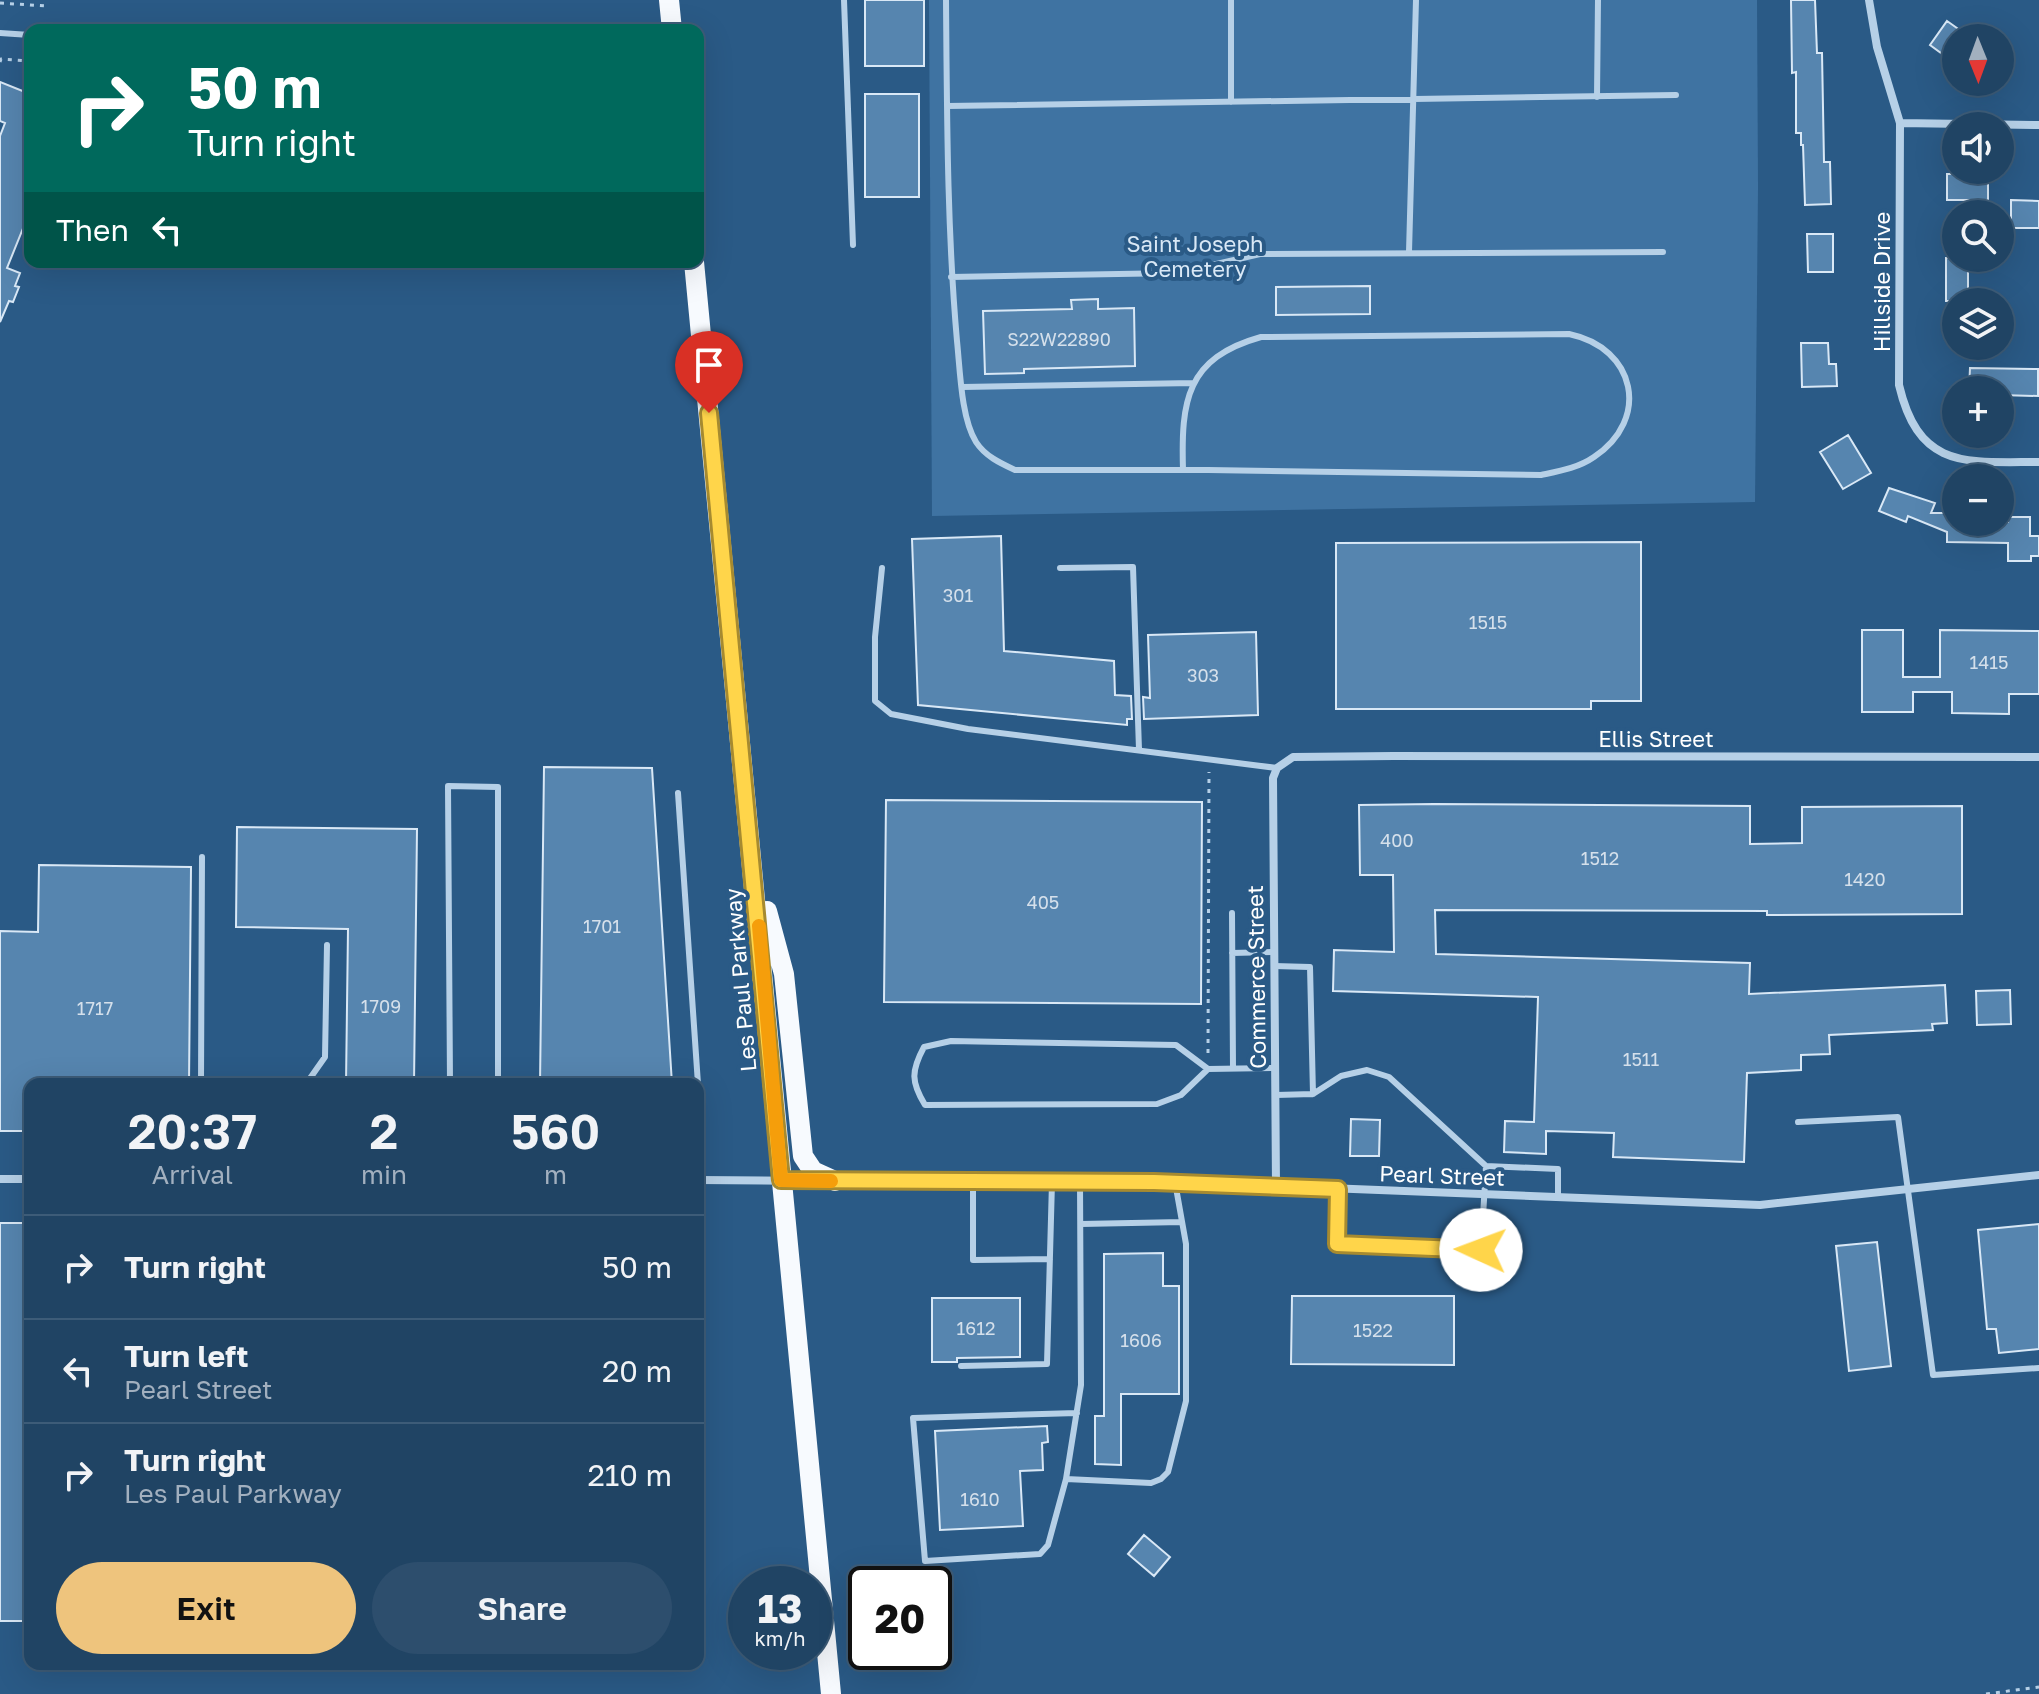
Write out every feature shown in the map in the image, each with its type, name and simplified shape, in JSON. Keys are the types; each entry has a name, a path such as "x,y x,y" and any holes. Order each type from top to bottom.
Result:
{"main road":[{"path":"669,0 671,24"},
{"name":"Les Paul Parkway","path":"695,268 831,1694"},
{"path":"752,853 784,974 803,1156 813,1171 835,1181"}],"street":[{"name":"Hillside Drive","path":"1869,0 1877,47 1900,123 1899,385 1904,407 1913,427 1941,453 1975,462 2039,462"},
{"path":"1900,123 2039,125"},
{"name":"Ellis Street","path":"1277,768 1293,757 2039,757"},
{"name":"Commerce Street","path":"1276,1186 1273,778 1277,768"},
{"name":"Pearl Street","path":"704,1180 1175,1182 1760,1205 2039,1175"},
{"path":"0,1179 24,1179"}],"lane":[{"path":"844,0 853,245"},
{"path":"946,0 951,277 970,428 985,453 1015,470 1541,475 1571,469 1595,457 1615,438 1625,418 1630,393 1625,371 1609,352 1590,339 1544,333 1261,337 1239,343 1223,352 1206,366 1194,383 1183,418 1183,470"},
{"path":"1231,0 1231,102"},
{"path":"1409,252 1416,0"},
{"path":"1597,97 1598,0"},
{"path":"0,33 24,35"},
{"path":"947,106 1676,95"},
{"path":"951,277 1177,273 1260,254 1663,252"},
{"path":"963,387 1194,383"},
{"path":"1060,568 1133,567 1139,750"},
{"path":"882,568 875,637 875,701 891,714 968,729 1277,768"},
{"path":"450,1078 448,786 498,787 498,1078"},
{"path":"678,793 698,1078"},
{"path":"201,1078 202,857"},
{"path":"1232,913 1233,1068"},
{"path":"310,1078 325,1057 327,945"},
{"path":"1232,953 1274,952"},
{"path":"1274,966 1310,967 1313,1094"},
{"path":"1208,1069 1181,1095 1157,1104 925,1105 915,1089 914,1066 924,1047 951,1041 1176,1045 1208,1069 1275,1068"},
{"path":"1276,1095 1313,1094 1341,1076 1367,1070 1389,1077 1486,1166 1558,1169 1558,1197"},
{"path":"1798,1122 1898,1117 1933,1375 2039,1368"},
{"path":"1338,1189 1337,1244 1481,1250 1486,1166"},
{"path":"973,1182 973,1260 1050,1259"},
{"path":"961,1366 1047,1364 1052,1182"},
{"path":"1077,1413 913,1418 925,1561 1040,1554 1048,1545 1066,1479 1077,1413 1081,1385 1080,1182"},
{"path":"1066,1479 1151,1483 1168,1472 1186,1401 1186,1244 1175,1182"},
{"path":"1081,1224 1182,1222"}],"path":[{"path":"0,3 47,6"},
{"path":"0,62 1,59 24,61"},
{"path":"1208,1069 1209,759"},
{"path":"1986,1694 2039,1687"}],"green space":[{"name":"Saint Joseph Cemetery","path":"929,0 1757,0 1755,502 932,516"}],"building":[{"path":"865,0 924,0 924,66 865,66"},
{"path":"1791,0 1815,0 1817,53 1822,53 1824,162 1830,162 1831,204 1805,205 1803,145 1801,133 1796,133"},
{"path":"1942,28 1942,54 1930,45"},
{"path":"0,82 24,92 24,226 7,268 20,273 15,286 19,287 0,322 0,136 5,123 0,121"},
{"path":"865,94 919,94 919,197 865,197"},
{"path":"1947,184 1988,184 1988,200 1947,200"},
{"path":"2014,200 2039,201 2039,228 2014,228"},
{"path":"1807,234 1833,234 1833,272 1808,272"},
{"path":"1946,272 1968,272 1968,288 1946,288"},
{"path":"1370,286 1370,314 1276,315 1276,287"},
{"path":"1098,299 1098,309 1134,308 1135,366 1024,369 1024,373 985,374 983,311 1072,309 1071,300"},
{"path":"1801,343 1828,343 1829,364 1836,364 1837,386 1802,387"},
{"path":"1970,368 2038,369 2038,396 2014,395 2014,376 1970,376"},
{"path":"1848,435 1871,473 1843,489 1820,452"},
{"path":"1889,488 1935,503 1931,513 1942,513 1942,530 1908,516 1906,522 1879,511"},
{"path":"2014,517 2030,517 2030,536 2039,536 2039,556 2031,556 2031,561 2008,561 2008,543 1947,542 1947,536 2014,536"},
{"path":"1001,536 1004,651 1114,661 1115,695 1131,696 1132,719 1127,719 1127,725 918,705 912,539"},
{"path":"1641,542 1641,701 1591,701 1591,709 1336,709 1336,543"},
{"path":"1862,630 1903,630 1903,677 1940,677 1940,630 2039,631 2039,694 2009,694 2009,714 1952,713 1952,692 1913,692 1913,712 1862,712"},
{"path":"1256,632 1258,715 1144,719 1143,697 1150,698 1148,635"},
{"path":"544,767 652,768 672,1078 540,1078"},
{"path":"886,800 1202,802 1201,1004 884,1002"},
{"path":"1359,805 1750,806 1750,844 1802,843 1802,807 1962,806 1962,914 1767,915 1767,911 1435,910 1436,954 1750,963 1749,994 1945,985 1947,1023 1932,1024 1933,1030 1829,1035 1830,1054 1801,1055 1801,1070 1747,1073 1744,1162 1613,1157 1614,1133 1546,1131 1546,1154 1504,1152 1505,1121 1534,1122 1538,997 1333,991 1334,950 1394,952 1393,875 1360,875"},
{"path":"237,827 417,829 414,1078 346,1078 348,929 236,927"},
{"path":"39,865 191,867 189,1078 24,1078 24,1131 0,1131 0,931 38,932"},
{"path":"2010,990 2011,1024 1977,1025 1976,991"},
{"path":"1351,1119 1380,1120 1379,1156 1350,1156"},
{"path":"0,1223 24,1223 24,1621 0,1621"},
{"path":"2039,1224 2039,1349 1999,1353 1996,1329 1987,1329 1978,1230"},
{"path":"1877,1242 1891,1366 1849,1371 1836,1246"},
{"path":"1163,1253 1163,1286 1179,1286 1179,1394 1121,1394 1121,1465 1095,1464 1095,1416 1104,1416 1104,1254"},
{"path":"1292,1296 1454,1296 1454,1365 1291,1364"},
{"path":"932,1298 1020,1298 1020,1357 957,1358 957,1362 932,1362"},
{"path":"1047,1426 1048,1442 1042,1443 1043,1470 1020,1471 1023,1526 940,1530 935,1431"},
{"path":"1144,1535 1170,1557 1154,1576 1128,1554"}],"slow traffic":[{"path":"759,926 781,1180 831,1181"}],"route":[{"path":"709,413 781,1180 1154,1182 1338,1189 1337,1244 1481,1250"}]}
